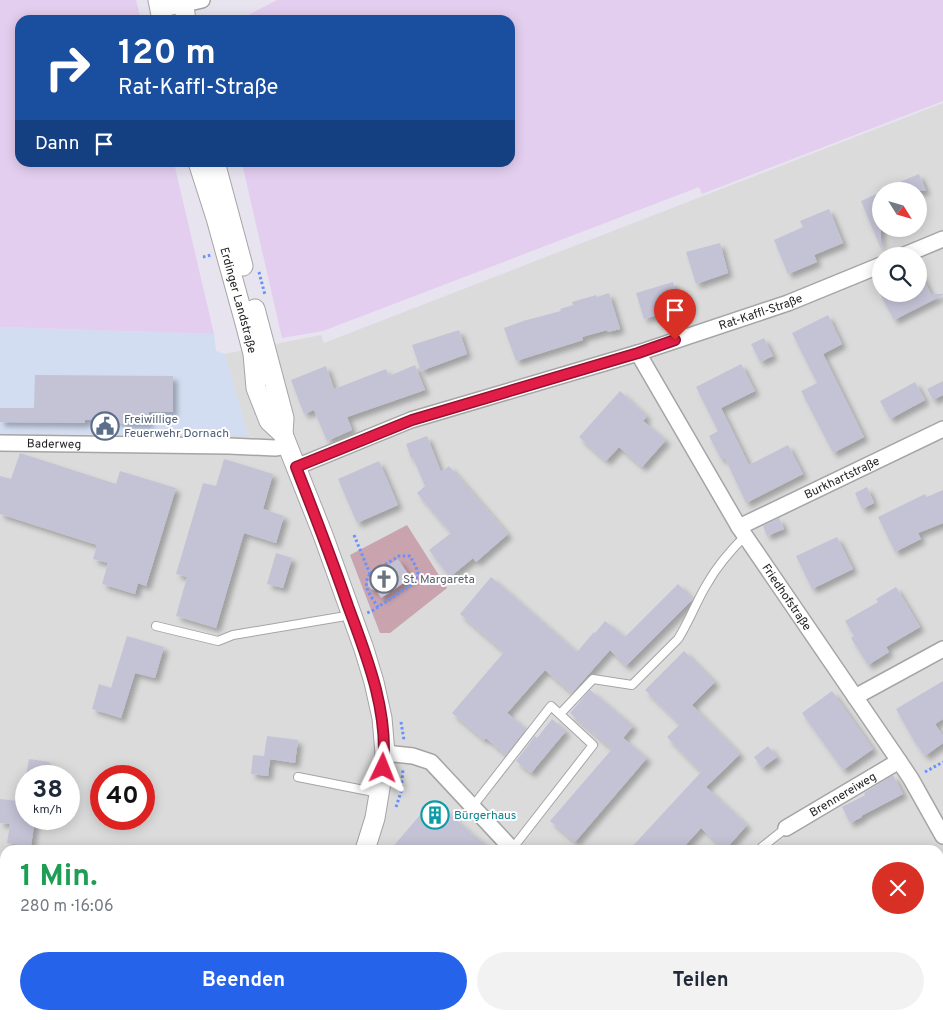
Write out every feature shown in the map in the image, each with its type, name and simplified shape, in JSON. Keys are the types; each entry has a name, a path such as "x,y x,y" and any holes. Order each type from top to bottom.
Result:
{"street":[{"path":"159,10 184,8 202,0"},
{"name":"Erdinger Landstraße","path":"200,167 245,323 252,354 256,388 269,421 285,440 323,534 374,682 382,718 385,753 375,818 367,845"},
{"name":"Erdinger Landstraße","path":"216,167 284,418 285,440"},
{"path":"924,247 943,239"},
{"name":"Rat-Kaffl-Straße","path":"296,467 412,420 638,353 788,303 872,269"},
{"name":"Friedhofstraße","path":"638,353 742,531 899,760 943,836"},
{"name":"Burkhartstraße","path":"742,531 943,429"},
{"name":"Baderweg","path":"0,443 275,448 285,440"},
{"path":"855,697 943,650"},
{"path":"385,753 413,756 432,762 509,845"},
{"name":"Brennereiweg","path":"786,828 899,760"}],"lane":[{"path":"560,714 592,679 632,685 678,639 684,631 714,571 742,531"},
{"path":"156,626 218,641 233,636 352,615"},
{"path":"473,806 551,706 594,745 516,845"},
{"path":"298,778 379,793"},
{"path":"765,845 786,828"}],"path":[{"path":"354,535 370,574"},
{"path":"352,615 366,613 378,607 414,583 418,574 410,556 399,556 367,577 366,587 378,607"},
{"path":"408,580 410,586"},
{"path":"911,779 943,762"}],"shaded area":[{"path":"0,0 136,0 140,15 15,15 15,167 175,167 214,334 0,327"},
{"path":"277,0 943,0 943,101 702,194 699,187 323,331 282,338 243,167 515,167 515,15 248,15"},
{"path":"943,103 943,845 0,845 0,434 248,435 225,354 321,335 324,343"},
{"path":"0,327 214,334 216,351 225,354 248,435 0,434"},
{"path":"407,525 447,588 390,633 380,633 350,555"}],"building":[{"path":"919,174 922,182 900,182"},
{"path":"872,196 872,227 861,201"},
{"path":"829,209 843,243 814,255 817,262 788,274 774,240 803,227 800,221"},
{"path":"876,238 881,238 880,247"},
{"path":"720,243 728,273 696,284 686,252"},
{"path":"673,282 681,308 644,319 636,293"},
{"path":"927,286 931,294 943,294 943,295 894,320 884,302 927,302"},
{"path":"609,293 620,329 608,332 607,330 582,337 583,340 516,361 504,328 561,311 560,309 573,305 572,302"},
{"path":"828,315 842,344 823,354 864,437 833,453 801,391 817,383 792,333"},
{"path":"459,330 467,354 421,371 412,345"},
{"path":"764,338 773,356 760,362 751,344"},
{"path":"741,364 755,391 721,408 749,465 788,445 803,474 746,503 725,458 721,459 709,436 718,431 696,387"},
{"path":"415,365 425,390 347,417 352,430 327,441 314,410 304,414 291,380 326,366 334,389 386,369 389,376"},
{"path":"35,375 173,376 173,412 149,412 149,424 118,423 118,420 85,420 85,423 0,422 0,408 34,408"},
{"path":"943,381 943,395 933,400 927,389"},
{"path":"915,382 925,400 890,419 880,401"},
{"path":"620,391 647,416 643,421 666,440 642,467 619,447 606,461 579,437"},
{"path":"427,436 441,472 449,466 508,534 476,562 473,558 450,577 429,550 451,533 417,493 425,486 406,444"},
{"path":"20,453 116,484 120,471 176,488 146,586 138,583 135,594 102,584 108,563 93,559 97,545 0,514 0,476 11,479"},
{"path":"224,459 273,474 263,509 284,516 276,543 244,533 216,628 176,616 187,577 176,574 203,483 216,486"},
{"path":"379,461 398,505 357,523 338,479"},
{"path":"867,487 874,503 862,509 855,493"},
{"path":"943,490 943,523 918,533 921,539 895,552 878,517 925,494 927,497"},
{"path":"779,518 784,529 767,536 763,526"},
{"path":"837,537 853,569 812,589 796,556"},
{"path":"276,553 292,558 283,588 267,584"},
{"name":"St. Margareta","path":"398,559 411,578 381,598 377,591 367,585 369,578"},
{"path":"491,577 577,652 605,621 625,637 678,584 693,599 626,666 610,650 572,693 545,670 507,713 526,729 506,755 486,738 484,740 452,713 504,652 460,614"},
{"path":"896,587 920,627 886,647 889,652 868,665 851,638 854,636 845,621 878,602 876,599"},
{"path":"127,636 164,647 155,678 135,673 121,718 92,709 99,684 111,688"},
{"path":"684,651 715,682 692,705 740,754 706,787 747,825 729,845 720,845 701,828 686,845 634,845 701,772 667,737 680,724 645,690"},
{"path":"943,681 943,719 935,724 943,736 943,743 925,756 896,709"},
{"path":"590,690 633,726 623,738 647,758 575,842 550,821 612,749 570,713"},
{"path":"832,691 873,749 843,770 802,713"},
{"path":"552,719 566,731 531,773 516,761 535,736 537,738"},
{"path":"267,736 298,740 295,763 270,759 268,776 251,774 253,755 264,756"},
{"path":"768,746 777,757 762,768 754,757"},
{"path":"29,759 50,762 50,765 28,765"},
{"path":"893,775 903,794 850,823 842,807 865,795 864,793"},
{"path":"0,799 15,801 15,830 33,830 31,845 7,843 10,824 0,823"},
{"name":"Bürgerhaus","path":"433,800 485,845 394,845"}],"place":[{"name":"Freiwillige Feuerwehr Dornach","path":"105,426"},
{"name":"St. Margareta","path":"384,579"},
{"name":"Bürgerhaus","path":"435,815"}],"route":[{"path":"383,768 385,753 382,718 374,682 323,534 296,467 412,420 638,353 675,340"}]}
